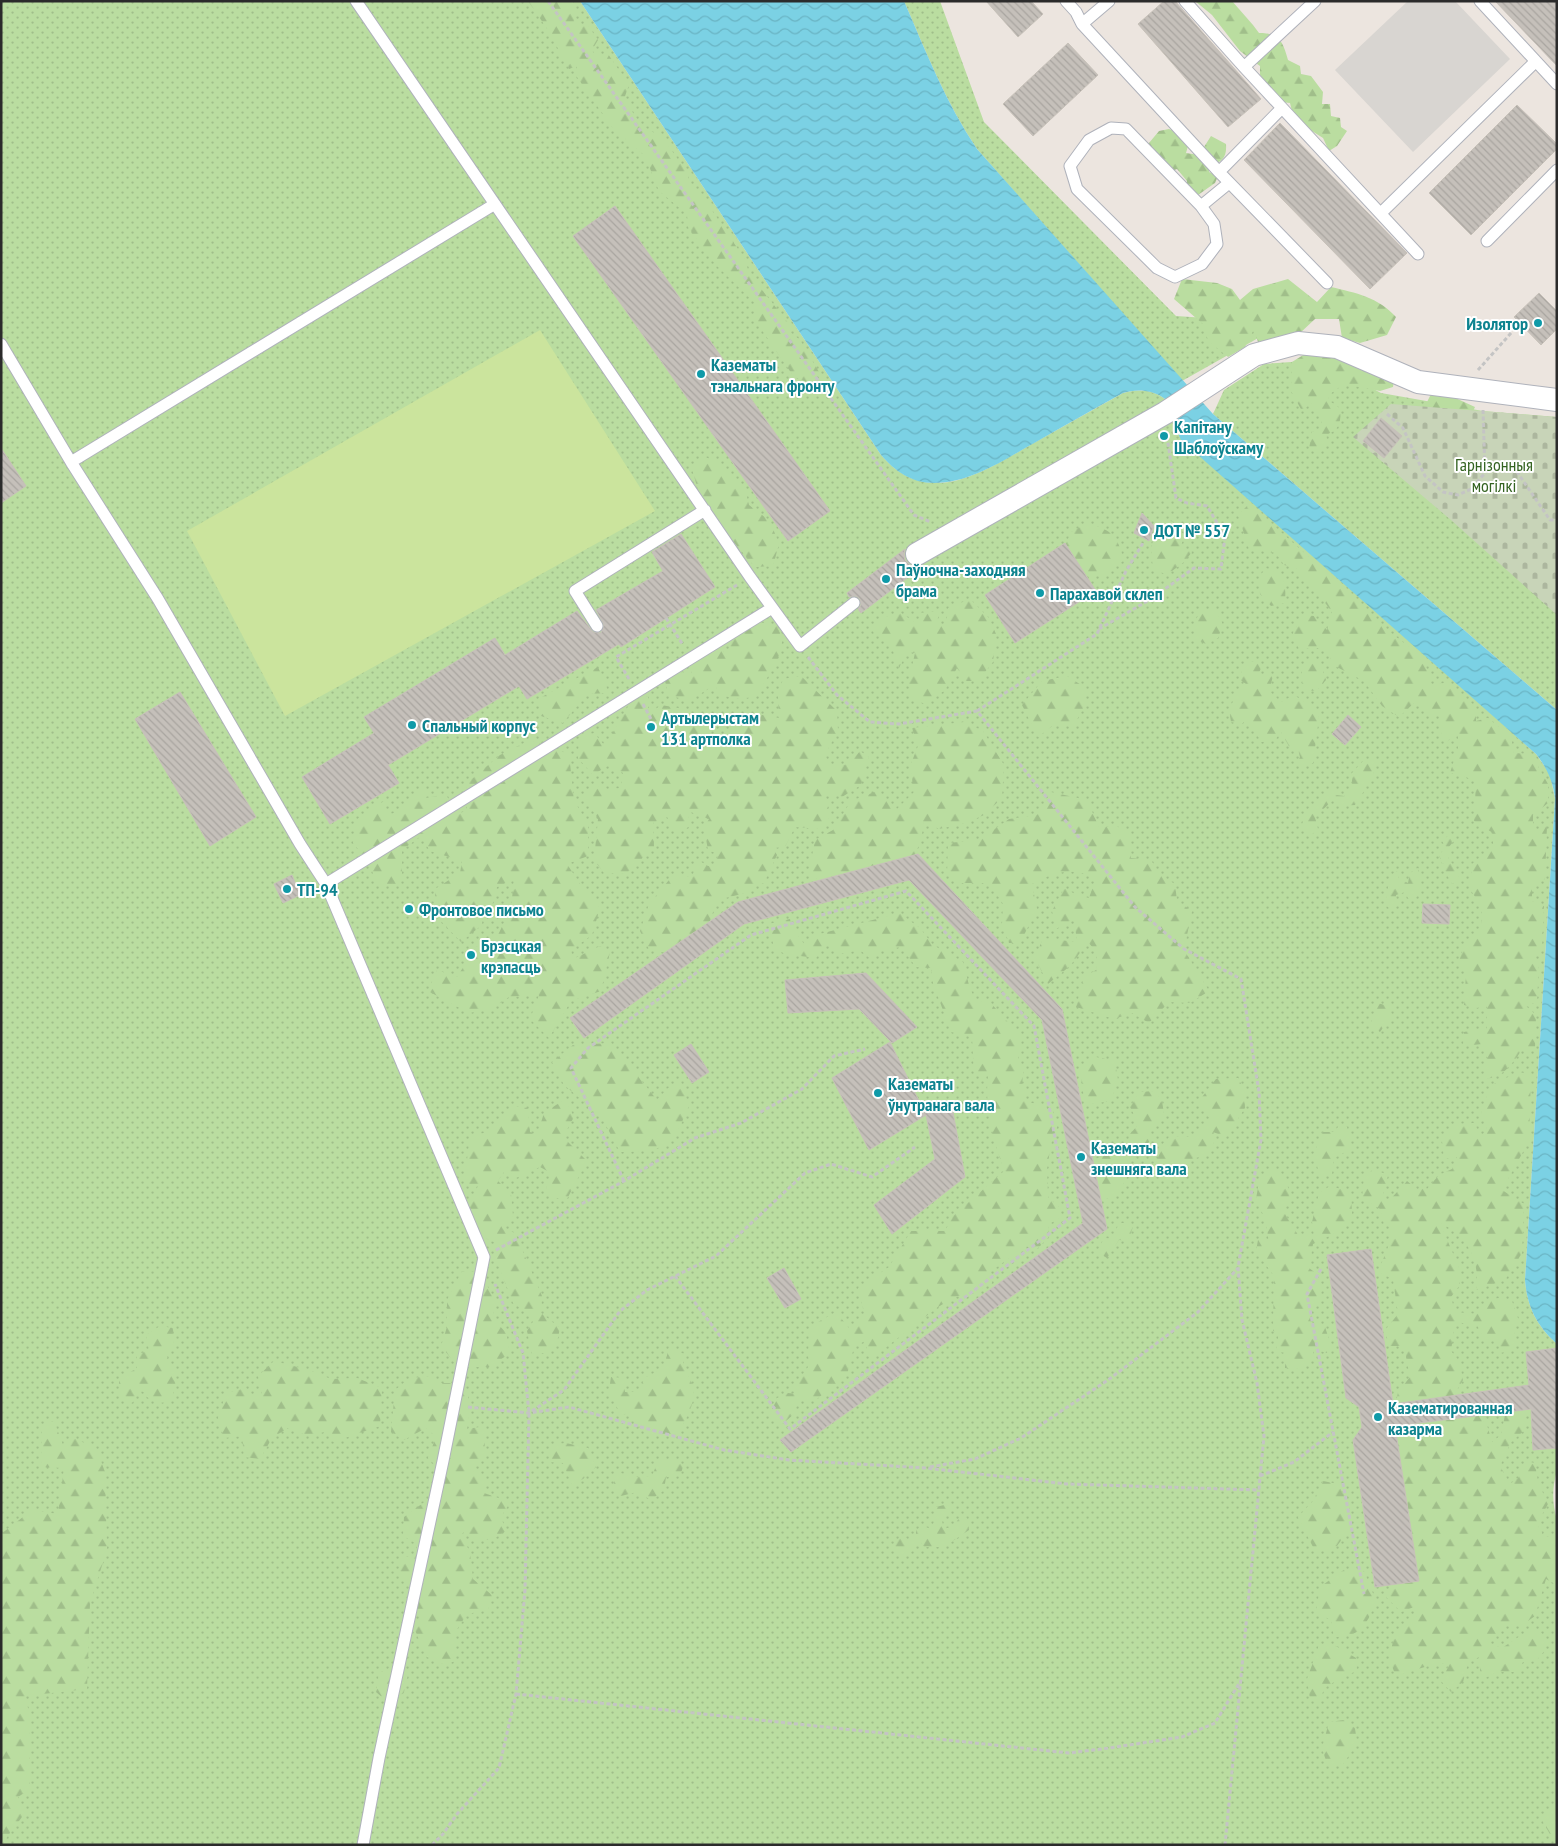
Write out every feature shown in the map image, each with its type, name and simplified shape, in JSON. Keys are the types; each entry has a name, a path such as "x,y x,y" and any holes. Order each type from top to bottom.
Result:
{"street":[{"path":"917,554 1165,413 1254,355 1298,343 1338,347 1418,382 1557,400"}],"lane":[{"path":"356,1 772,608 800,646 854,603"},
{"path":"1066,1 1076,12 1082,24 1218,172 1327,284"},
{"path":"1082,24 1109,1"},
{"path":"1185,1 1418,254"},
{"path":"1244,67 1315,1"},
{"path":"1480,1 1557,84"},
{"path":"1381,213 1535,62"},
{"path":"1218,172 1282,108"},
{"path":"1111,128 1126,129 1201,206 1214,224 1217,244 1202,264 1175,277 1157,268 1077,189 1070,166 1089,140 1111,128"},
{"path":"1487,242 1557,170"},
{"path":"1201,206 1229,183"},
{"path":"71,462 496,204"},
{"path":"1,344 71,462 158,599 300,844 326,884 484,1257 379,1758 363,1845"},
{"path":"596,626 575,591 705,510"},
{"path":"326,884 772,608"}],"path":[{"path":"548,1 914,515 956,533"},
{"path":"1387,414 1403,428 1426,476 1443,492 1458,496 1471,488 1485,473 1483,411 1478,390 1470,379 1512,332"},
{"path":"1099,629 1150,599 1194,568 1221,569 1225,536 1207,506 1187,503 1176,498 1165,413"},
{"path":"1513,466 1550,520 1557,520"},
{"path":"800,646 837,695 870,722 900,724 977,712 1096,634 1126,571 1143,543"},
{"path":"636,691 616,657 750,576"},
{"path":"666,618 690,658"},
{"path":"977,712 1135,907 1184,950 1241,979 1259,1092 1261,1140 1238,1267 1242,1320 1257,1383 1264,1436 1225,1845"},
{"path":"624,1181 572,1068 588,1048 750,935 906,890 1034,1026 1070,1218 790,1430 675,1276"},
{"path":"432,1845 444,1834 457,1814 499,1768 516,1694 525,1590 529,1413 524,1353 484,1257 624,1181 694,1138 741,1123 802,1089 834,1056 865,1049"},
{"path":"529,1413 564,1390 620,1311 647,1290 716,1256 805,1174 831,1164 872,1177 916,1147"},
{"path":"926,1468 975,1459 1021,1438 1108,1380 1198,1312 1238,1267"},
{"path":"1321,1269 1307,1294 1364,1594"},
{"path":"454,1405 529,1413 569,1407 724,1450 788,1460 926,1468 1067,1484 1259,1490"},
{"path":"1260,1476 1294,1462 1333,1432"},
{"path":"516,1694 1069,1753 1182,1737 1214,1724 1241,1681"}],"green space":[{"path":"1,1 580,1 881,455 892,466 904,475 926,482 947,482 961,479 1002,461 1123,393 1144,391 1162,396 1173,410 1176,419 1176,430 1536,754 1550,774 1555,799 1525,1280 1528,1299 1534,1315 1557,1344 1557,1471 1553,1495 1557,1520 1557,1845 1,1845"},
{"path":"528,1 573,1 575,6 574,25 587,24 598,40 592,50 595,55 608,54 629,85 624,99 641,125 663,138 688,174 689,187 705,200 744,258 750,275 789,324 790,332 800,340 819,372 810,383 794,377 753,317 756,304 716,265 688,227 687,214 659,191 645,156 612,127 577,77 577,66 569,69 548,30"},
{"path":"904,1 940,1 984,122 1176,316 1285,323 1182,381 977,149 946,95"},
{"path":"1195,1 1232,1 1259,33 1272,35 1280,40 1288,60 1300,66 1301,74 1311,76 1323,92 1322,104 1330,104 1331,116 1340,118 1341,127 1347,131 1337,146 1329,151 1323,138 1312,131 1292,111 1290,103 1281,102 1260,75 1260,66 1240,51 1212,15"},
{"path":"1169,129 1174,131 1188,146 1186,153 1199,155 1211,136 1226,144 1226,153 1223,159 1209,166 1209,172 1218,176 1215,183 1198,195 1186,193 1187,181 1177,169 1169,172 1157,162 1149,143 1159,131"},
{"path":"1182,279 1217,283 1232,289 1240,300 1253,289 1288,279 1317,302 1331,287 1374,300 1396,317 1387,335 1360,343 1342,338 1339,319 1315,319 1299,334 1258,342 1254,329 1245,347 1228,357 1208,341 1204,325 1174,299"},
{"path":"540,330 655,511 285,716 187,531"},
{"path":"1308,352 1339,354 1394,379 1393,387 1380,391 1344,384 1330,394 1328,400 1341,409 1340,419 1337,428 1326,435 1328,444 1319,454 1309,449 1312,431 1318,434 1322,421 1311,403 1302,411 1291,391 1292,362"},
{"path":"1319,360 1381,393 1483,411 1557,417 1557,710 1213,414 1224,390 1264,364"},
{"path":"1431,394 1451,396 1475,407 1467,424 1430,424 1425,406"},
{"name":"Гарнізонныя могілкі","path":"1391,404 1557,417 1557,615 1451,520 1353,437"},
{"path":"703,456 721,464 745,489 749,505 770,521 779,544 773,566 755,567 731,539 698,490 692,469"},
{"path":"1249,504 1351,594 1392,634 1423,657 1432,686 1447,682 1476,707 1476,721 1488,718 1511,737 1514,753 1531,754 1548,784 1548,803 1533,815 1533,826 1537,833 1547,825 1545,879 1532,886 1532,901 1544,906 1542,947 1528,960 1539,962 1537,1002 1526,1006 1536,1015 1535,1048 1521,1051 1501,1074 1482,1080 1488,1059 1482,1044 1463,1046 1464,1032 1479,1029 1487,1030 1487,1005 1477,1008 1464,1005 1466,974 1459,961 1464,946 1481,927 1482,908 1470,889 1472,864 1493,847 1493,833 1474,821 1476,782 1464,776 1450,773 1458,748 1458,731 1447,742 1440,731 1441,712 1432,715 1414,703 1399,717 1382,706 1364,681 1331,664 1330,652 1318,648 1299,649 1293,633 1303,615 1314,616 1327,630 1332,612 1296,568 1284,565 1276,553 1249,549 1238,515"},
{"path":"1160,520 1171,520 1185,536 1180,547 1192,552 1184,562 1168,574 1153,571 1151,547"},
{"path":"1088,523 1113,535 1124,560 1103,577 1076,571 1063,551 1071,532"},
{"path":"1266,568 1278,573 1283,580 1285,585 1285,603 1271,606 1260,594 1259,577"},
{"path":"970,599 989,618 996,634 993,662 978,681 966,681 957,668 945,690 926,704 913,700 908,684 915,653 907,652 899,668 891,645 873,632 880,618 901,613 919,625 919,613 939,611 937,624 946,627 948,608"},
{"path":"1201,611 1214,611 1223,625 1218,638 1206,644 1195,639 1195,621"},
{"path":"759,622 777,626 782,641 776,662 756,697 735,699 719,694 715,685 690,700 669,696 665,681 682,672 691,674 694,664 721,646 726,657 732,640"},
{"path":"1310,660 1320,663 1326,680 1316,691 1302,690 1302,670"},
{"path":"1259,661 1262,666 1258,675 1273,676 1269,691 1281,702 1294,695 1309,705 1319,717 1313,763 1306,766 1297,764 1300,757 1298,749 1291,750 1281,732 1274,741 1261,742 1246,719 1242,724 1231,722 1229,709 1237,694 1246,684 1239,679 1245,662"},
{"path":"598,667 609,693 587,694 563,723 541,716 538,699"},
{"path":"801,676 837,711 838,730 825,755 831,767 849,764 860,751 869,757 861,785 842,797 825,792 830,817 819,829 795,827 785,847 773,848 777,855 764,883 751,887 750,892 717,900 703,942 670,954 649,949 640,931 649,904 674,874 692,877 698,860 708,866 716,866 718,854 708,850 704,828 709,819 688,811 690,826 677,834 667,817 653,823 654,847 626,874 604,873 594,860 598,819 585,798 594,785 608,789 621,788 623,773 609,765 593,775 578,758 579,738 594,733 605,746 630,703 648,696 648,708 653,711 661,705 684,709 709,722 712,740 724,738 735,719 752,713 779,718 778,695 783,679"},
{"path":"1067,676 1086,688 1086,703 1073,727 1055,724 1038,737 1022,705 1042,681"},
{"path":"964,722 983,731 1004,765 1002,798 984,815 966,823 939,829 924,822 921,840 908,872 830,890 809,872 815,840 833,830 851,801 877,791 897,809 914,792 910,766 918,746 912,728"},
{"path":"530,740 569,754 574,800 588,825 588,856 567,864 584,890 600,908 592,935 571,950 573,959 600,946 610,952 601,991 571,1001 549,1038 530,1019 539,995 509,997 491,1009 469,1013 428,991 437,970 457,977 476,947 498,935 511,908 514,879 497,887 492,906 483,912 482,925 461,942 436,916 435,889 460,873 462,861 430,851 421,836 402,850 402,880 395,886 375,884 371,865 353,843 356,820 384,801 388,815 402,810 424,785 426,798 446,794 456,815 467,810 466,784 500,755"},
{"path":"1365,759 1375,761 1373,781 1364,782 1364,791 1355,805 1339,806 1333,800 1315,817 1318,829 1309,837 1302,824 1308,809 1333,788 1336,795 1344,796 1352,784 1352,773"},
{"path":"1051,792 1087,800 1099,827 1117,826 1131,836 1131,858 1151,860 1160,875 1175,884 1177,901 1192,911 1184,950 1209,991 1190,1003 1169,1002 1149,1023 1132,1013 1114,1019 1076,1007 1084,977 1096,970 1097,953 1088,942 1070,966 1048,984 1035,958 1043,938 1077,942 1074,919 1056,929 1052,911 1064,888 1077,895 1089,898 1096,877 1078,872 1063,872 1032,884 1037,909 1020,943 1009,943 1002,924 1003,904 990,883 960,883 947,875 948,843 979,840 1009,819 1037,815"},
{"path":"1450,834 1456,838 1449,847 1450,855 1447,861 1452,863 1460,879 1452,884 1444,869 1445,863 1442,864 1439,855 1446,847 1442,841"},
{"path":"1418,868 1421,885 1414,901 1408,898 1405,892 1396,895 1397,906 1391,910 1385,904 1390,876 1397,871 1399,879 1408,883 1410,873"},
{"path":"899,913 920,928 933,945 963,962 970,989 977,1002 988,1000 1022,1038 1018,1059 1024,1069 1022,1084 1027,1102 1042,1105 1053,1111 1057,1127 1051,1144 1047,1169 1048,1197 1061,1209 1060,1218 1049,1224 1048,1238 1036,1250 1026,1246 990,1272 992,1283 975,1293 955,1297 938,1307 876,1355 869,1357 865,1341 854,1347 847,1375 817,1399 799,1399 794,1414 780,1426 770,1412 777,1398 788,1393 796,1394 796,1384 808,1367 809,1327 836,1312 849,1328 865,1317 858,1288 889,1267 911,1231 945,1231 953,1216 1004,1171 993,1136 987,1100 988,1076 974,1075 972,1037 951,1032 933,983 931,968 916,967 901,947 878,951 872,960 860,950 839,954 826,944 816,958 785,954 774,948 769,924 790,919 792,928 805,945 816,935"},
{"path":"1377,1003 1389,1006 1392,1015 1380,1032 1370,1025"},
{"path":"611,1043 657,1100 668,1088 681,1082 689,1106 680,1126 667,1144 644,1151 620,1152 601,1116 564,1085 552,1062 573,1045"},
{"path":"1091,1056 1115,1061 1118,1080 1111,1101 1085,1105 1080,1071"},
{"path":"1518,1072 1531,1074 1529,1141 1502,1190 1524,1204 1522,1253 1505,1280 1476,1290 1476,1269 1470,1250 1458,1234 1440,1223 1460,1270 1460,1285 1451,1297 1455,1312 1477,1314 1482,1305 1498,1298 1512,1301 1519,1321 1514,1329 1515,1350 1500,1353 1499,1340 1485,1341 1477,1325 1455,1322 1451,1351 1459,1361 1463,1380 1451,1400 1466,1402 1487,1425 1492,1442 1501,1435 1505,1415 1525,1405 1526,1429 1511,1442 1500,1466 1510,1484 1519,1477 1525,1461 1535,1463 1538,1482 1548,1504 1537,1524 1544,1536 1557,1538 1557,1585 1546,1579 1535,1616 1521,1626 1505,1624 1489,1643 1502,1648 1532,1628 1545,1635 1546,1649 1536,1661 1523,1662 1517,1672 1497,1672 1481,1680 1479,1657 1468,1663 1463,1682 1451,1692 1441,1681 1450,1663 1431,1665 1396,1676 1389,1659 1394,1637 1420,1613 1414,1607 1401,1612 1386,1597 1394,1579 1388,1449 1398,1392 1410,1377 1404,1346 1388,1346 1386,1329 1398,1314 1393,1279 1378,1272 1388,1247 1390,1227 1384,1224 1380,1209 1362,1198 1364,1178 1373,1169 1388,1175 1383,1195 1387,1203 1407,1181 1417,1189 1427,1189 1439,1175 1452,1169 1457,1157 1444,1159 1442,1141 1456,1124 1474,1123 1481,1136 1487,1130 1481,1113 1490,1086"},
{"path":"1238,1078 1244,1089 1245,1108 1226,1137 1213,1132 1215,1139 1210,1154 1192,1159 1181,1180 1168,1181 1157,1172 1159,1148 1170,1136 1191,1137 1210,1119 1199,1101 1216,1079"},
{"path":"1155,1091 1162,1101 1164,1114 1149,1130 1149,1142 1137,1155 1128,1150 1129,1135 1139,1124 1130,1107 1139,1092"},
{"path":"565,1099 574,1117 563,1137 587,1161 567,1199 555,1198 546,1188 551,1173 540,1167 516,1178 506,1169 498,1181 511,1194 513,1216 502,1228 515,1233 542,1296 541,1313 560,1328 556,1347 544,1353 532,1354 527,1331 534,1320 527,1312 513,1303 495,1257 496,1243 483,1237 468,1205 478,1186 464,1183 470,1137 490,1131 513,1106 528,1108 530,1132 537,1135 544,1113"},
{"path":"1339,1125 1347,1127 1350,1141 1349,1150 1334,1158 1332,1174 1320,1178 1316,1161 1310,1158 1323,1132 1335,1132"},
{"path":"1109,1153 1129,1156 1128,1176 1109,1199 1089,1195 1085,1164"},
{"path":"1275,1169 1286,1177 1290,1198 1284,1212 1298,1235 1314,1235 1312,1222 1319,1193 1330,1186 1351,1192 1352,1214 1343,1229 1313,1244 1309,1268 1317,1274 1323,1287 1317,1306 1310,1309 1313,1325 1325,1327 1332,1348 1327,1353 1314,1349 1312,1358 1299,1369 1285,1368 1285,1353 1276,1351 1279,1332 1273,1331 1274,1276 1256,1251 1258,1240 1269,1242 1265,1219 1256,1199 1260,1176"},
{"path":"1118,1223 1127,1223 1133,1227 1128,1241 1119,1240 1107,1258 1097,1252 1104,1238 1115,1239"},
{"path":"462,1271 480,1272 495,1300 493,1320 506,1332 510,1353 490,1367 458,1367 441,1346 447,1327 447,1300"},
{"path":"160,1326 173,1328 174,1345 165,1353 174,1371 176,1382 173,1394 170,1402 157,1403 140,1390 132,1403 119,1396 119,1379 137,1368 137,1355 149,1350 146,1335"},
{"path":"669,1347 684,1354 684,1367 692,1384 694,1397 690,1411 677,1436 648,1434 638,1426 630,1412 621,1416 609,1390 611,1377 624,1378 625,1392 637,1392 646,1377 664,1368"},
{"path":"274,1361 309,1370 331,1379 357,1378 382,1388 380,1426 333,1442 327,1431 307,1434 298,1433 288,1428 272,1438 260,1459 244,1457 242,1436 224,1438 218,1418 226,1393 246,1388 253,1396 262,1394 258,1376"},
{"path":"432,1376 436,1383 458,1383 468,1396 469,1417 467,1429 486,1426 484,1455 469,1469 484,1476 484,1493 510,1502 501,1517 506,1531 493,1539 472,1541 465,1531 461,1535 470,1552 473,1579 493,1596 488,1610 467,1614 454,1634 455,1661 445,1665 427,1657 414,1628 420,1619 409,1583 399,1580 399,1559 417,1554 417,1544 403,1536 404,1517 438,1492 443,1473 428,1458 436,1437 426,1428 404,1440 391,1432 395,1390 410,1378"},
{"path":"54,1421 63,1445 71,1437 96,1448 105,1472 107,1550 90,1603 87,1689 25,1696 29,1712 30,1789 18,1797 25,1813 1,1845 1,1534 32,1510 58,1514 64,1468 41,1467 42,1425"},
{"path":"566,1443 588,1448 596,1467 583,1479 572,1485 563,1463 549,1462 550,1445"},
{"path":"658,1461 678,1461 683,1467 680,1476 666,1477 664,1490 651,1500 637,1492 621,1496 612,1490 617,1472 635,1477 652,1476"},
{"path":"1323,1481 1338,1484 1349,1503 1351,1527 1334,1550 1315,1551 1298,1517 1313,1501"},
{"path":"948,1504 951,1507 951,1512 941,1517 944,1529 954,1526 961,1515 967,1518 969,1530 944,1547 924,1547 920,1541 915,1545 909,1556 901,1556 894,1549 896,1540 904,1536 910,1541 916,1540 916,1530 923,1526 931,1529 936,1517 936,1507"},
{"path":"1345,1569 1364,1571 1376,1601 1370,1616 1358,1631 1334,1637 1331,1620 1316,1613 1320,1587"},
{"path":"1319,1645 1334,1645 1356,1658 1357,1671 1344,1676 1324,1688 1320,1702 1310,1699 1307,1679"},
{"path":"392,1667 408,1674 404,1692 390,1704 376,1692 379,1673"},
{"path":"1344,1720 1355,1728 1357,1744 1343,1764 1327,1764 1322,1748 1329,1722"},
{"path":"1547,1809 1557,1811 1557,1834 1551,1836 1543,1822"}],"shaded area":[{"path":"1408,1 1455,1 1510,59 1413,152 1335,70"}],"water":[{"path":"580,1 904,1 946,95 977,149 1213,414 1557,710 1557,1344 1534,1315 1528,1299 1525,1280 1555,799 1551,781 1540,759 1181,440 1178,433 1178,419 1173,408 1155,393 1139,390 1123,393 987,469 961,479 934,483 918,481 898,471 881,455"}],"building":[{"path":"986,1 1031,1 1043,14 1018,37"},
{"path":"1164,1 1175,1 1261,99 1228,127 1138,24"},
{"path":"1495,1 1557,1 1557,66"},
{"path":"1068,43 1098,75 1033,136 1003,104"},
{"path":"1517,105 1557,144 1557,149 1471,235 1429,193"},
{"path":"1280,123 1407,253 1370,289 1244,160"},
{"name":"Казематы тэнальнага фронту","path":"615,206 830,511 788,541 573,236"},
{"name":"Изолятор","path":"1539,293 1557,311 1557,329 1541,345 1514,317"},
{"path":"1381,418 1402,436 1384,458 1363,441"},
{"path":"1,448 26,486 1,503"},
{"name":"ДОТ № 557","path":"1142,513 1154,526 1149,541 1134,533"},
{"name":"Спальный корпус","path":"681,534 715,587 621,647 619,644 527,699 519,686 388,765 399,783 330,824 302,777 374,733 364,717 495,638 505,655 577,611 593,632 601,633 604,625 596,610 663,571 652,552"},
{"name":"Парахавой склеп","path":"1065,543 1096,591 1015,643 985,595"},
{"name":"Паўночна-заходняя брама","path":"905,549 905,560 910,565 916,567 923,566 861,613 858,609 861,605 860,599 856,596 849,597 847,593"},
{"path":"180,692 256,817 210,846 135,719"},
{"path":"1348,715 1361,727 1345,745 1332,734"},
{"name":"Казематы знешняга вала","path":"918,854 1062,1009 1107,1229 791,1452 780,1440 1083,1223 1042,1020 909,880 744,924 584,1038 570,1018 738,902"},
{"name":"ТП-94","path":"292,875 300,895 283,903 274,884"},
{"path":"1423,904 1450,905 1449,924 1422,923"},
{"path":"866,973 917,1027 892,1043 859,1009 788,1013 785,980"},
{"path":"890,1042 925,1113 952,1107 965,1177 892,1234 874,1205 935,1159 926,1115 869,1150 832,1078"},
{"path":"691,1044 709,1072 692,1083 674,1055"},
{"name":"Казематированная казарма","path":"1371,1249 1393,1404 1529,1385 1526,1352 1557,1348 1557,1448 1533,1450 1531,1409 1395,1426 1419,1581 1375,1587 1353,1440 1362,1427 1359,1407 1346,1398 1327,1255"},
{"path":"784,1268 801,1299 785,1308 767,1278"}],"place":[{"name":"Изолятор","path":"1538,323"},
{"name":"Казематы тэнальнага фронту","path":"701,374"},
{"name":"Капітану Шаблоўскаму","path":"1164,436"},
{"name":"ДОТ № 557","path":"1144,530"},
{"name":"Паўночна-заходняя брама","path":"886,579"},
{"name":"Парахавой склеп","path":"1040,593"},
{"name":"Спальный корпус","path":"412,725"},
{"name":"Артылерыстам 131 артполка","path":"651,727"},
{"name":"ТП-94","path":"287,889"},
{"name":"Фронтовое письмо","path":"409,909"},
{"name":"Брэсцкая крэпасць","path":"471,955"},
{"name":"Казематы ўнутранага вала","path":"878,1093"},
{"name":"Казематы знешняга вала","path":"1081,1157"},
{"name":"Казематированная казарма","path":"1378,1417"}]}
